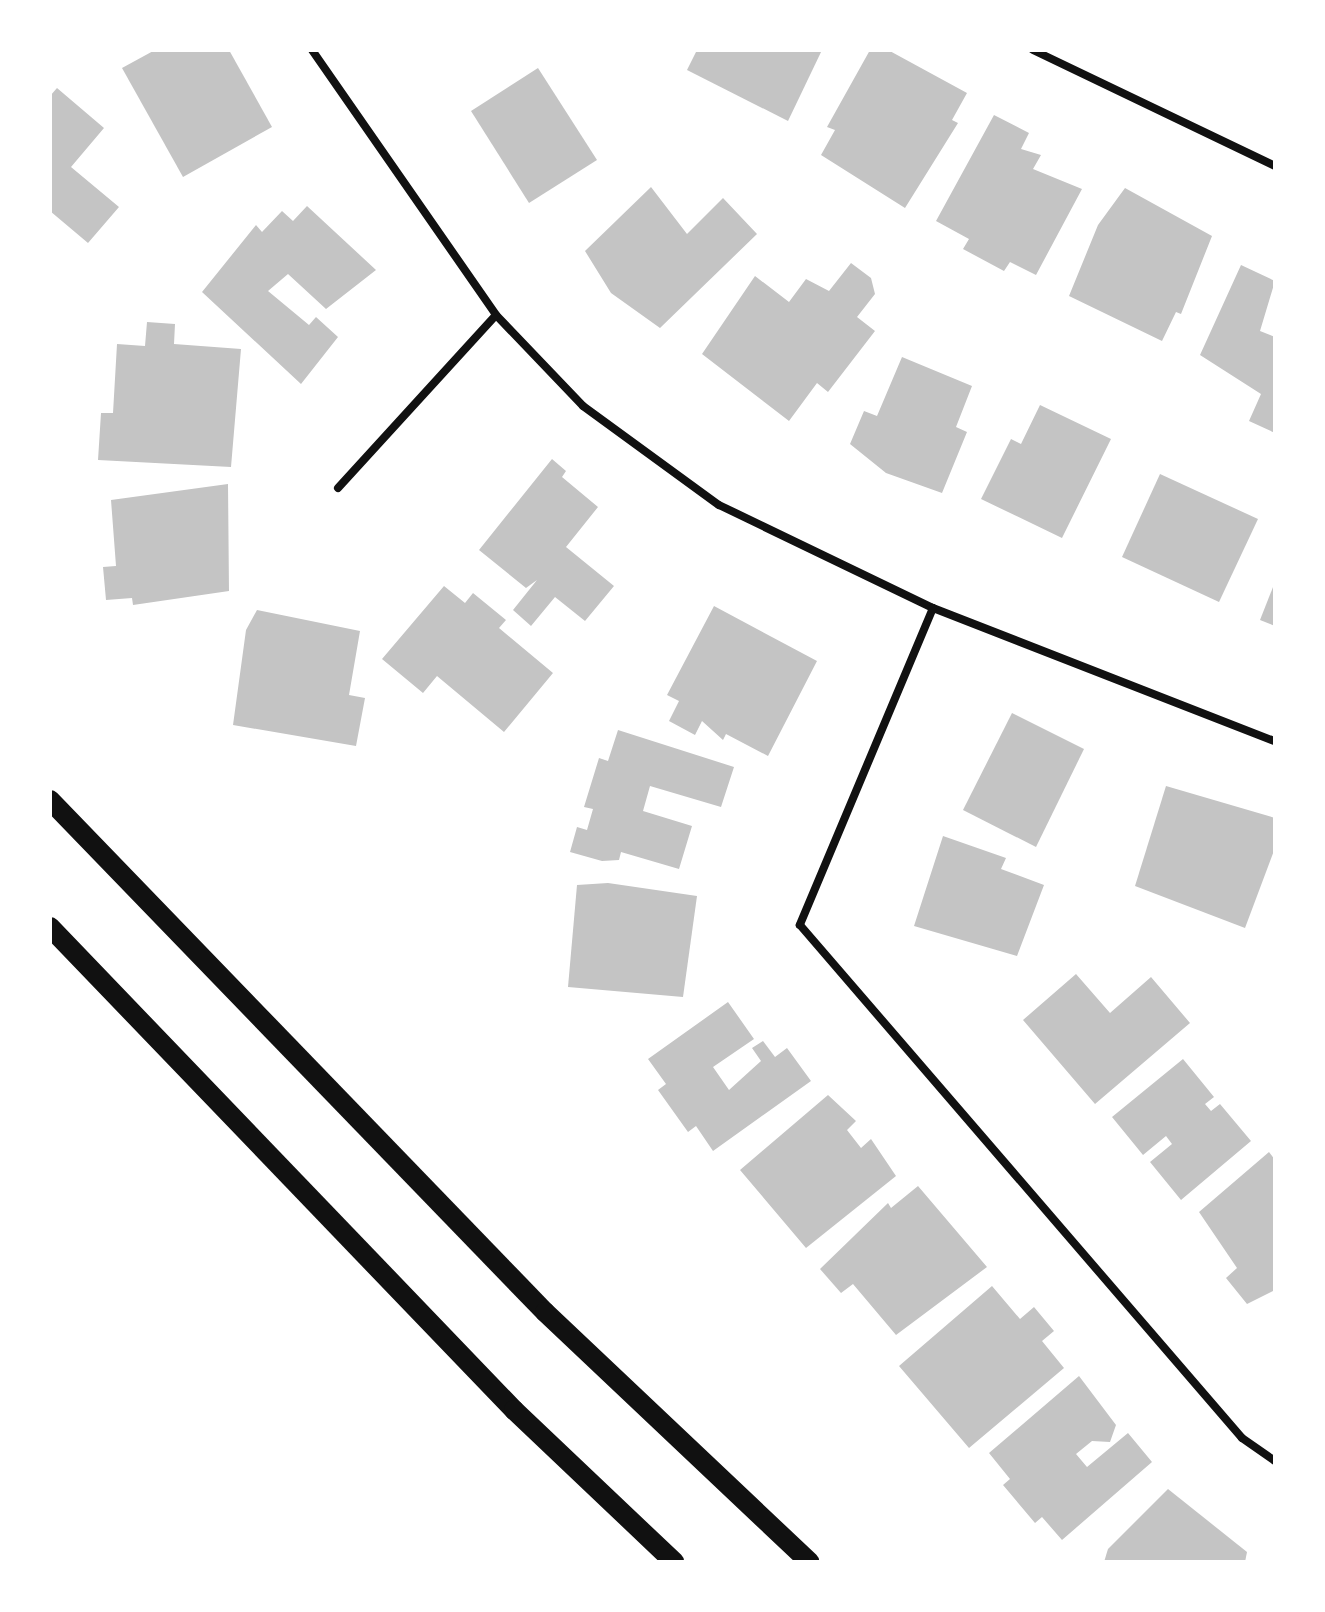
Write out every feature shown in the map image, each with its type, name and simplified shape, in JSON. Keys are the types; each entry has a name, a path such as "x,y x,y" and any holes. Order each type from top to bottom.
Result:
{"main road":[{"path":"50,800 545,1312 809,1562"},
{"path":"50,927 514,1410 674,1562"}],"street":[{"path":"312,50 496,315 583,406 719,505 933,608 1275,741"},
{"path":"1033,50 1275,166"},
{"path":"338,488 496,315"},
{"path":"933,608 800,925 1242,1438 1275,1461"}],"building":[{"path":"155,50 229,50 272,127 183,177 122,68"},
{"path":"697,50 822,50 788,121 687,70"},
{"path":"870,50 888,50 967,93 952,120 958,123 905,208 821,155 835,130 827,127"},
{"path":"538,68 597,160 529,203 471,111"},
{"path":"57,88 104,128 71,167 119,207 88,243 50,211 50,96"},
{"path":"994,115 1029,133 1021,149 1041,155 1033,169 1082,189 1036,275 1010,262 1004,271 963,249 969,239 936,221"},
{"path":"651,187 687,234 723,198 757,234 660,328 611,293 585,251"},
{"path":"1125,188 1212,236 1181,314 1176,312 1162,341 1069,296 1098,225"},
{"path":"307,206 376,270 326,309 288,274 268,291 309,325 316,317 338,337 301,384 202,292 256,225 262,232 282,211 293,221"},
{"path":"851,263 871,278 875,294 857,317 875,331 828,392 817,383 789,421 702,354 755,276 789,302 806,279 829,291"},
{"path":"1241,265 1275,281 1260,331 1275,337 1275,433 1249,421 1261,394 1200,355"},
{"path":"147,322 175,324 174,344 241,349 231,467 98,460 101,413 113,413 117,344 145,346"},
{"path":"902,357 972,386 956,427 967,432 942,493 886,473 850,444 864,411 877,416"},
{"path":"1040,405 1111,439 1062,538 981,499 1011,439 1021,444"},
{"path":"552,459 566,471 562,477 598,507 566,547 614,586 585,621 555,597 531,626 513,610 537,580 526,588 479,550"},
{"path":"1160,474 1258,519 1219,602 1122,557"},
{"path":"228,484 229,591 133,605 132,598 106,600 103,567 116,566 111,500"},
{"path":"1275,582 1275,626 1260,620"},
{"path":"444,586 465,603 473,593 506,620 499,628 553,673 504,732 437,676 423,693 382,659"},
{"path":"714,606 817,661 768,756 726,734 723,740 702,721 695,735 669,721 679,701 667,695"},
{"path":"257,610 360,631 349,695 365,698 356,746 233,725 246,630"},
{"path":"1012,713 1084,749 1036,847 963,810"},
{"path":"618,730 734,767 721,807 650,786 643,811 692,826 679,869 621,852 619,860 602,861 570,852 577,827 587,830 593,809 584,807 599,758 608,761"},
{"path":"1166,786 1275,818 1275,848 1245,928 1135,886"},
{"path":"943,836 1006,858 1001,869 1044,885 1017,956 914,926"},
{"path":"608,883 697,896 683,997 568,987 577,885"},
{"path":"1076,974 1110,1013 1151,977 1190,1023 1095,1104 1023,1020"},
{"path":"728,1002 754,1039 713,1067 729,1090 761,1061 752,1048 763,1041 775,1057 787,1048 811,1081 713,1151 696,1126 688,1132 658,1090 666,1084 648,1059"},
{"path":"1183,1059 1214,1097 1205,1104 1211,1111 1220,1104 1251,1141 1181,1200 1150,1162 1172,1144 1166,1136 1143,1155 1112,1117"},
{"path":"828,1095 856,1121 847,1130 861,1148 871,1139 896,1176 806,1248 740,1170"},
{"path":"1269,1152 1275,1160 1275,1290 1247,1304 1226,1278 1237,1268 1199,1212"},
{"path":"918,1186 987,1267 896,1335 853,1284 841,1293 820,1269 888,1203 891,1208"},
{"path":"992,1286 1020,1319 1034,1307 1054,1331 1042,1341 1064,1368 969,1448 899,1366"},
{"path":"1079,1376 1116,1425 1110,1442 1092,1441 1076,1454 1087,1467 1128,1433 1152,1462 1062,1540 1042,1517 1035,1523 1003,1485 1010,1479 989,1453"},
{"path":"1168,1489 1247,1552 1245,1562 1104,1562 1108,1549"}]}
